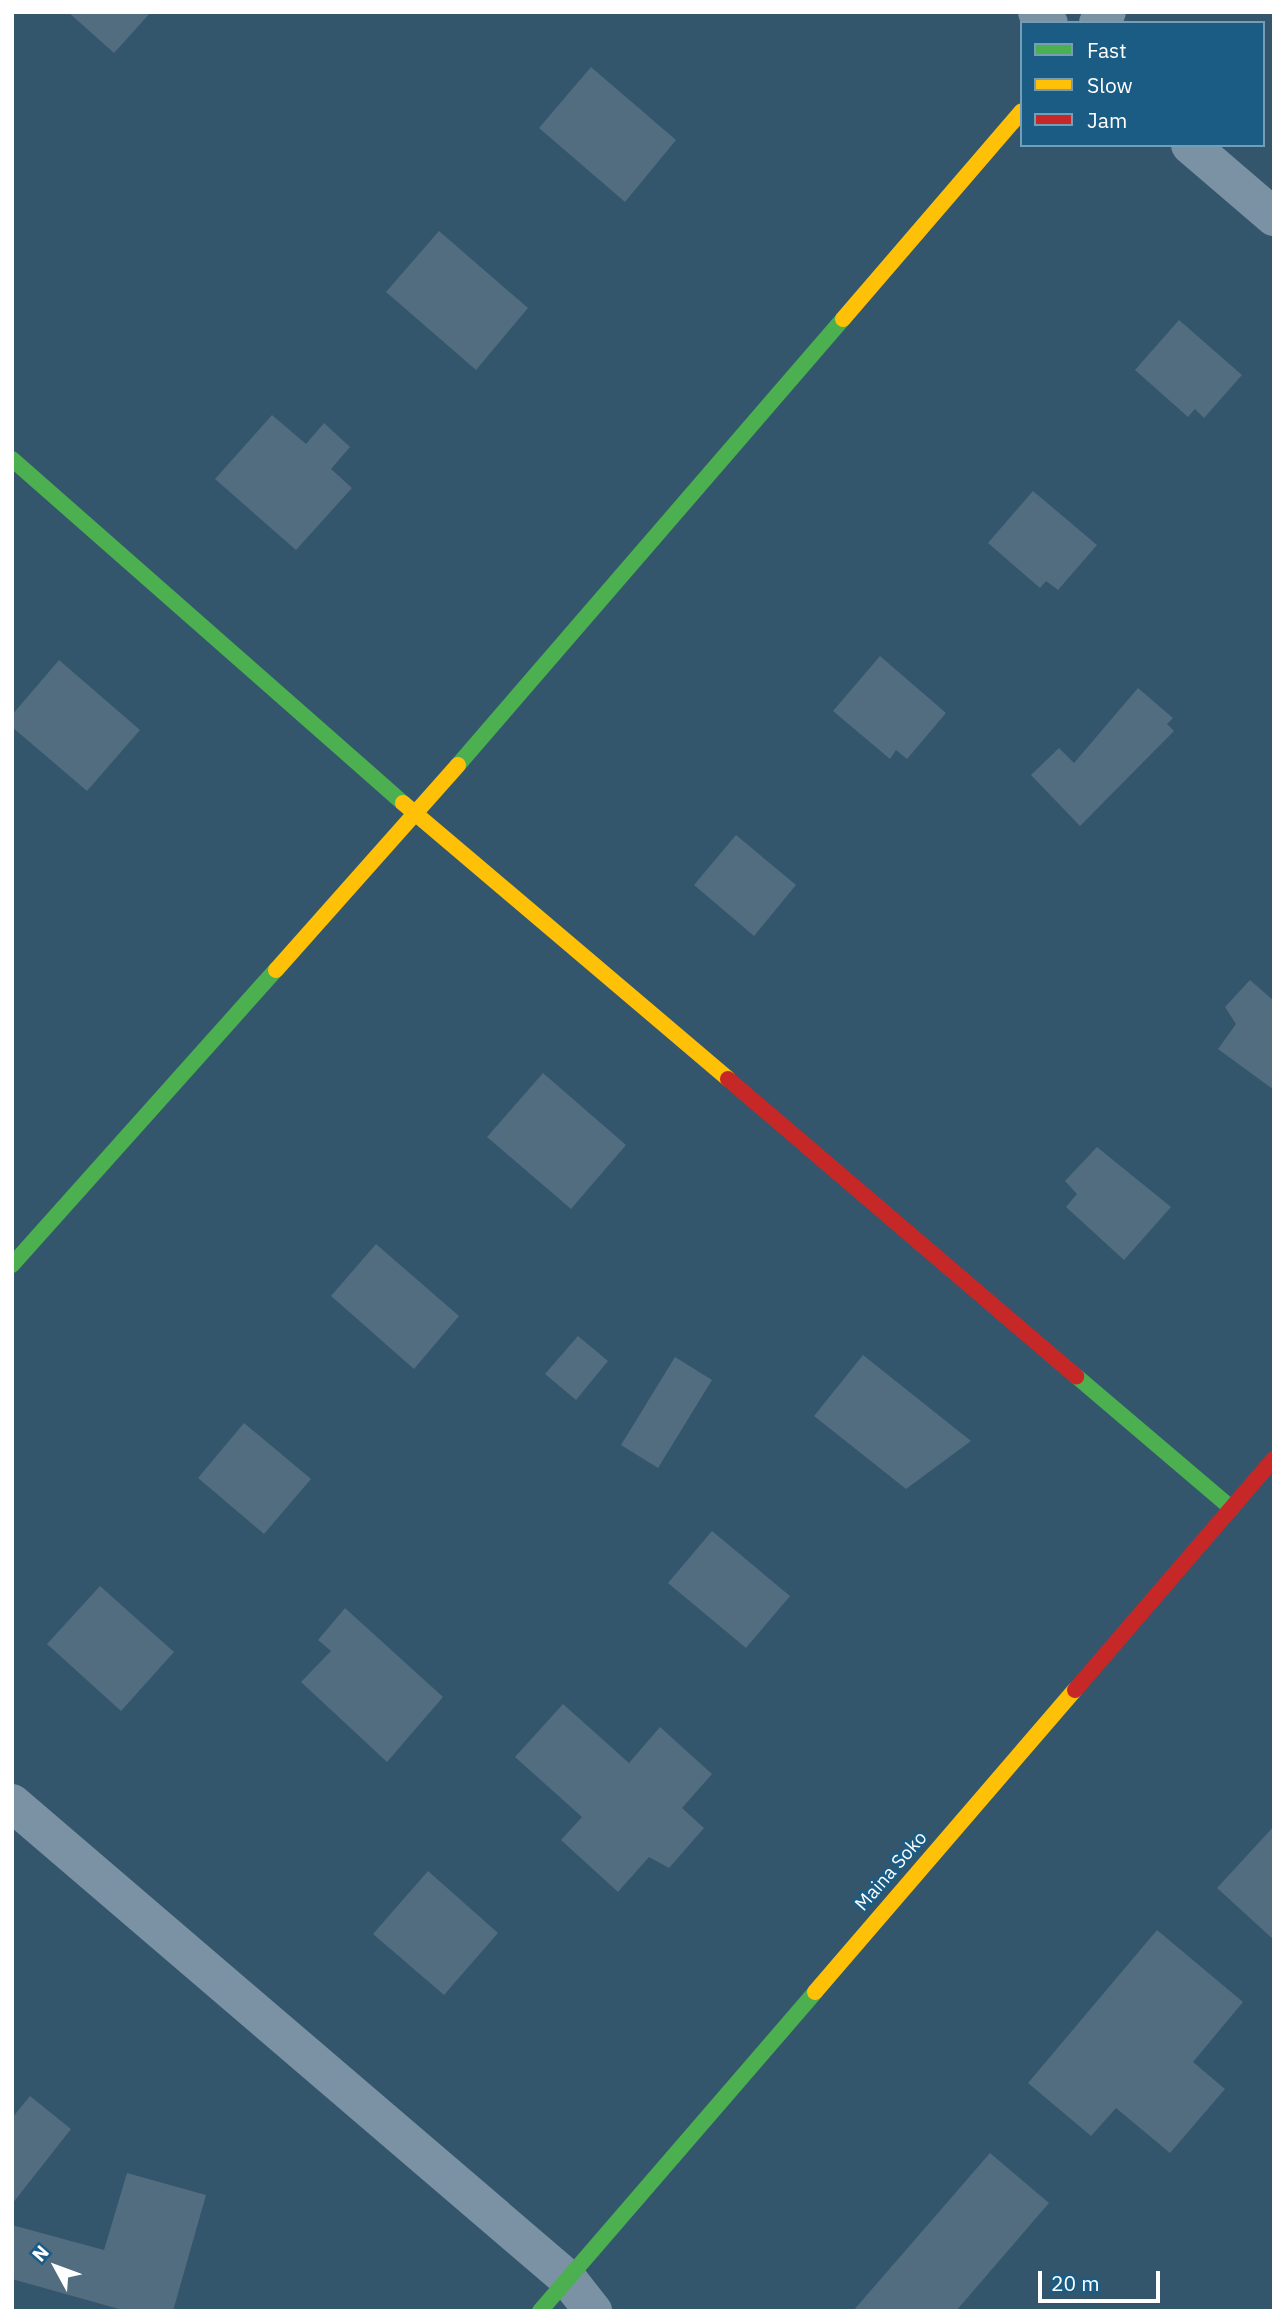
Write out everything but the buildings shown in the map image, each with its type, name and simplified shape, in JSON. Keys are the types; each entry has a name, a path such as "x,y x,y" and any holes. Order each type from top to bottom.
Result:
{"street":[{"path":"12,1265 416,814 1020,113"},
{"path":"1192,147 1274,217"},
{"path":"12,459 416,814 1231,1508"},
{"name":"Maina Soko","path":"540,2311 1274,1459"},
{"path":"12,1803 568,2279 593,2311"}],"traffic: fast":[{"path":"458,765 843,319"},
{"path":"12,459 403,803"},
{"path":"12,1265 276,970"},
{"path":"1076,1376 1231,1508"},
{"path":"540,2311 815,1992"}],"traffic: slow":[{"path":"843,319 1020,113"},
{"path":"276,970 458,765"},
{"path":"403,803 728,1079"},
{"path":"815,1992 1075,1690"}],"traffic: jam":[{"path":"728,1079 1076,1376"},
{"path":"1075,1690 1274,1459"}]}
